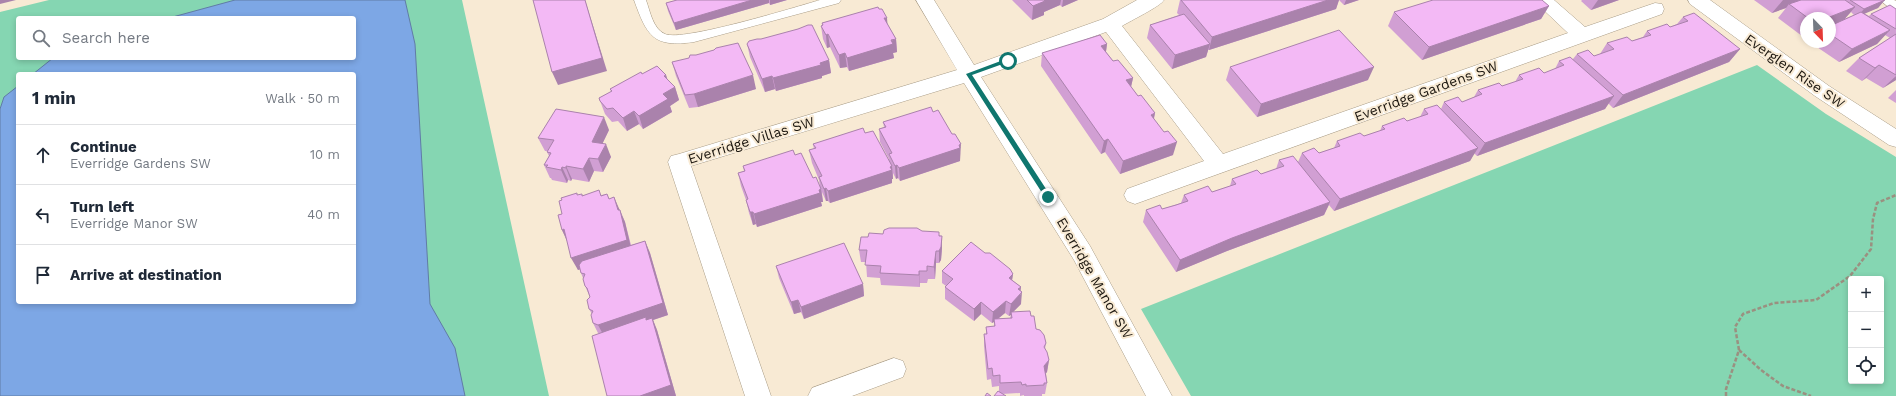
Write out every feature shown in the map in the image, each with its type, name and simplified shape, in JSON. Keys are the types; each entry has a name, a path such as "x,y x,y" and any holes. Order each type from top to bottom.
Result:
{"street":[{"name":"Everridge Manor SW","path":"925,0 969,74 1082,253 1159,396"},
{"path":"969,74 1110,24 1146,3 1155,0"},
{"path":"1542,0 1583,35"},
{"name":"Everglen Rise SW","path":"1697,0 1822,91 1896,139"},
{"name":"Everridge Gardens SW","path":"1135,195 1655,9"},
{"path":"1110,24 1219,164"},
{"name":"Everridge Villas SW","path":"758,396 679,162 969,74"},
{"path":"822,396 894,369"}],"lane":[{"path":"640,0 651,30 658,37 671,41 694,38 835,0"},
{"path":"1886,0 1896,7"}],"path":[{"path":"1726,396 1726,389 1739,350 1735,327 1743,314 1774,303 1816,300 1850,276 1871,250 1873,219 1877,203 1896,195"},
{"path":"1739,350 1761,370 1783,386 1811,396"}],"green space":[{"path":"49,0 462,0 549,396 0,396 0,12"},
{"path":"1757,65 1826,114 1896,157 1896,396 1191,396 1141,309"}],"water":[{"path":"235,0 405,0 415,44 430,304 455,348 465,396 0,396 0,109 4,97 16,88 16,304 356,304 356,72 36,72 50,60 356,60 356,16 176,16"}],"building":[{"path":"533,0 585,0 602,58 552,72"},
{"path":"677,0 752,0 674,23 666,3"},
{"path":"1027,0 1044,0 1045,1 1033,6"},
{"path":"1181,0 1328,0 1212,37"},
{"path":"1433,0 1542,0 1549,6 1429,47 1394,12"},
{"path":"1801,0 1845,0 1855,7 1836,14 1836,12 1800,12 1789,4"},
{"path":"1850,0 1885,0 1864,9"},
{"path":"1890,5 1896,9 1896,29 1871,14"},
{"path":"878,7 879,9 882,9 887,18 884,18 896,39 891,40 893,44 847,58 845,53 839,55 828,34 826,35 821,26 823,25 822,23"},
{"path":"1861,12 1890,30 1852,49 1836,38 1836,23"},
{"path":"1694,13 1740,49 1623,95 1577,54 1588,50 1594,56 1614,49 1607,43 1627,37 1632,41 1651,35 1647,31 1667,24 1670,27 1688,21 1683,17"},
{"path":"1184,14 1210,44 1175,55 1150,25"},
{"path":"812,25 829,60 820,63 821,65 773,78 772,76 762,79 747,44 749,41 798,29"},
{"path":"1339,30 1374,67 1261,104 1230,67"},
{"path":"1896,34 1896,75 1879,65 1875,68 1859,58"},
{"path":"1100,35 1107,44 1101,46 1113,61 1118,60 1133,78 1126,80 1138,96 1141,95 1155,113 1151,115 1164,132 1168,131 1177,142 1123,161 1108,139 1104,141 1042,53"},
{"path":"738,43 753,75 694,94 685,95 672,62 689,58 690,55 696,55 714,50 716,48"},
{"path":"1570,57 1614,96 1485,143 1444,102 1458,97 1462,102 1482,94 1478,90 1499,83 1502,86 1523,79 1519,75 1539,68 1544,73 1564,65 1559,61"},
{"path":"657,66 675,87 663,94 668,99 639,116 634,111 623,118 613,108 607,109 600,101 599,98 612,91 610,89 641,72 642,74"},
{"path":"1437,105 1478,148 1340,199 1302,153 1314,148 1319,153 1340,146 1337,141 1360,133 1364,136 1385,129 1382,126 1404,118 1407,121 1428,114 1424,109"},
{"path":"931,107 933,112 938,110 952,134 955,134 961,144 959,145 960,148 899,168 897,165 895,166 889,154 892,153 879,129 886,127 883,122"},
{"path":"556,109 604,117 592,142 606,144 598,159 589,158 583,169 566,166 566,168 562,167 561,170 546,167 548,165 544,165 551,153 547,152 554,140 538,138"},
{"path":"863,128 865,133 873,131 892,166 890,167 892,170 828,191 826,188 824,189 819,177 822,176 809,150 816,148 813,144"},
{"path":"793,150 795,155 801,153 813,178 816,177 821,189 819,190 820,193 754,214 753,212 750,212 746,200 748,199 738,173 745,171 743,166"},
{"path":"1293,156 1330,202 1232,238 1180,260 1146,210 1160,205 1162,209 1188,201 1184,195 1208,186 1212,192 1236,184 1232,179 1257,170 1261,174 1284,166 1279,160"},
{"path":"599,190 601,196 607,194 609,199 614,197 618,210 620,210 627,240 571,258 564,229 562,230 558,215 562,214 559,201 562,200 561,198 577,193 577,195 582,194 582,196"},
{"path":"889,228 917,228 922,231 939,232 939,236 942,236 941,247 939,251 936,251 934,267 927,266 927,271 919,271 919,275 880,273 881,266 865,265 867,250 859,250 861,237 868,237 869,233 883,234 884,230"},
{"path":"645,241 663,303 598,325 593,323 591,315 593,311 589,309 587,300 590,297 583,279 585,274 581,273 579,265 582,261"},
{"path":"971,242 985,253 990,253 1010,269 1013,274 1009,278 1021,287 1018,289 1022,292 1011,304 1006,301 993,312 981,302 974,309 945,287 953,279 942,271"},
{"path":"844,243 863,284 801,307 798,300 791,302 776,266"},
{"path":"1030,311 1031,316 1034,316 1036,329 1040,330 1044,335 1046,343 1044,347 1049,360 1044,366 1047,383 1044,383 1044,385 1026,386 1026,384 1022,385 1021,382 1000,383 1000,375 993,376 992,368 988,369 984,334 987,334 986,327 995,326 994,319 1012,318 1011,312"},
{"path":"646,317 646,320 652,318 671,385 640,396 607,396 592,336"},
{"path":"998,391 1006,396 994,396"}],"route":[{"path":"1008,61 969,74 1048,197"}]}
